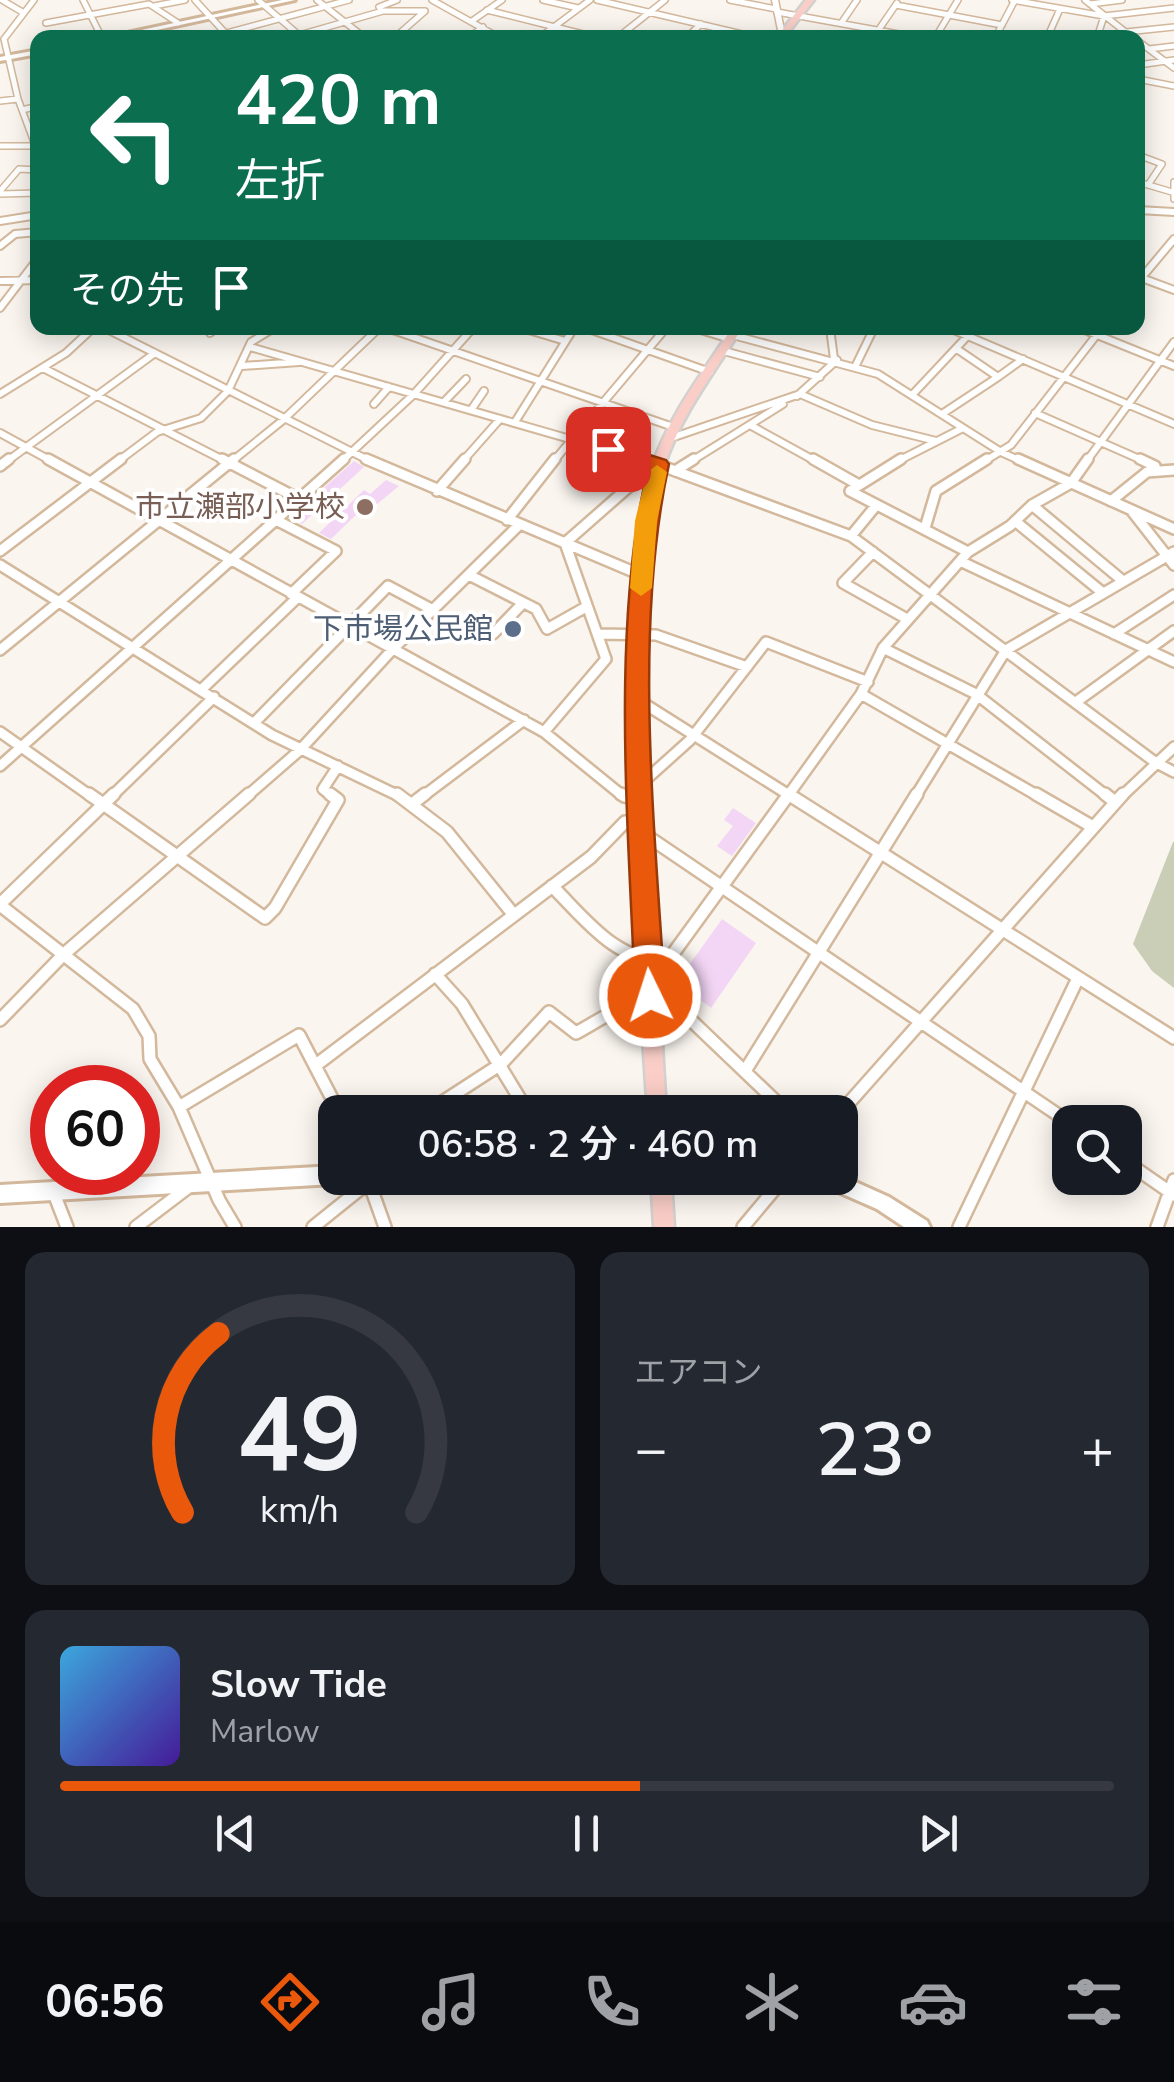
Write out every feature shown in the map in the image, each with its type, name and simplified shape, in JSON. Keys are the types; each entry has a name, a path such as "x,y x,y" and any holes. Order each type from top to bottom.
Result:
{"main road":[{"path":"143,30 260,3 292,0"},
{"path":"786,30 810,0"},
{"path":"4,58 30,53"},
{"path":"655,1095 641,802 641,575 646,521 657,464 731,338"},
{"path":"160,1185 318,1176"},
{"path":"0,1194 30,1192"},
{"path":"858,1192 921,1227"},
{"path":"662,1195 664,1227"}],"street":[{"path":"2,0 24,14"},
{"path":"30,129 4,58 4,39 33,1 44,0"},
{"path":"83,0 99,30"},
{"path":"46,22 185,0"},
{"path":"195,0 221,30"},
{"path":"317,0 355,30"},
{"path":"242,30 349,0"},
{"path":"372,0 381,9 426,11"},
{"path":"320,30 397,0"},
{"path":"472,21 502,0"},
{"path":"543,0 578,8"},
{"path":"549,30 594,0 726,30"},
{"path":"620,5 628,0"},
{"path":"627,30 666,0"},
{"path":"730,0 884,30"},
{"path":"842,22 858,0"},
{"path":"940,30 958,0"},
{"path":"1000,30 1015,0 1105,16 1174,8 1162,0"},
{"path":"1087,2 1122,0"},
{"path":"403,30 436,1 487,30"},
{"path":"1087,2 1123,30"},
{"path":"150,3 178,23"},
{"path":"260,3 294,30"},
{"path":"879,29 897,3 1002,25"},
{"path":"1051,30 1060,9"},
{"path":"487,10 569,30"},
{"path":"1101,30 1105,16"},
{"path":"695,30 701,24"},
{"path":"478,30 482,27"},
{"path":"1145,30 1174,27"},
{"path":"1145,46 1174,70 1161,75 1158,82"},
{"path":"1149,49 1174,46"},
{"path":"1145,64 1174,60"},
{"path":"1145,79 1174,86"},
{"path":"0,101 18,98"},
{"path":"22,110 30,108"},
{"path":"0,146 30,144"},
{"path":"1145,159 1162,164 1148,186"},
{"path":"0,192 19,169 30,170"},
{"path":"1145,185 1173,196 1174,179"},
{"path":"0,192 30,192"},
{"path":"1145,210 1174,212"},
{"path":"0,221 30,217"},
{"path":"0,246 16,234 30,233"},
{"path":"1145,272 1174,240"},
{"path":"0,308 30,270"},
{"path":"0,282 30,280"},
{"path":"1145,281 1174,290"},
{"path":"0,394 43,368 84,335"},
{"path":"119,335 350,454 641,575"},
{"path":"0,551 163,428 201,418 228,391 251,342 262,335"},
{"path":"0,650 283,420 372,335"},
{"path":"408,335 541,380 674,433 800,394 872,425 936,442"},
{"path":"0,766 350,454 414,394 466,335"},
{"path":"545,335 565,341"},
{"path":"515,422 569,335"},
{"path":"605,335 710,372"},
{"path":"507,520 659,335"},
{"path":"831,335 835,360"},
{"path":"856,366 871,335"},
{"path":"925,528 936,491 965,470 1001,452 1096,335"},
{"path":"1107,335 1174,366"},
{"path":"913,394 967,336 1174,424"},
{"path":"731,338 856,366 913,394 1001,452 1174,529"},
{"path":"731,338 820,377"},
{"path":"552,886 626,957 648,964 667,962 861,694 883,648 968,552 1071,483 1174,342"},
{"path":"250,347 657,464 851,536 1155,762 1174,772"},
{"path":"957,348 998,378"},
{"path":"0,466 155,353"},
{"path":"942,414 1023,359"},
{"path":"675,471 800,394 835,360"},
{"path":"242,366 301,362"},
{"path":"43,368 299,499"},
{"path":"444,402 466,380"},
{"path":"374,404 389,387"},
{"path":"471,410 484,391"},
{"path":"1034,412 1156,466 1174,470"},
{"path":"437,491 500,419"},
{"path":"750,425 859,485"},
{"path":"962,428 850,491 874,508 925,528 968,552"},
{"path":"0,433 524,720 628,800 641,802"},
{"path":"564,544 657,464"},
{"path":"1111,501 1156,466"},
{"path":"1032,506 1123,581"},
{"path":"851,536 874,508"},
{"path":"745,1070 1006,650 1123,581 1171,558 1130,510"},
{"path":"202,689 336,552 276,520"},
{"path":"1015,522 1103,593"},
{"path":"0,1020 64,954 300,750 392,650 519,525"},
{"path":"544,732 606,659 564,544"},
{"path":"873,552 843,583 907,619"},
{"path":"960,562 1174,662"},
{"path":"0,565 300,750 392,790 460,845 513,914"},
{"path":"468,575 536,608 547,629 586,608"},
{"path":"254,723 388,586 432,610"},
{"path":"1114,634 1174,595"},
{"path":"493,634 523,603"},
{"path":"1076,702 1174,631"},
{"path":"598,634 640,632 675,638 747,667"},
{"path":"641,784 654,776 692,733 766,642 868,682"},
{"path":"883,648 976,694 1115,802"},
{"path":"861,694 1092,827"},
{"path":"214,697 0,904 133,1009 149,1036 150,1059 179,1107 202,1182 235,1227"},
{"path":"640,700 1174,1038"},
{"path":"412,804 524,720"},
{"path":"0,732 265,918 276,908 338,800 322,790 338,766"},
{"path":"857,1095 1092,827 1174,747"},
{"path":"316,1065 591,856 625,822 642,827 1052,1110"},
{"path":"436,974 462,1004 518,1095"},
{"path":"959,1227 1078,978"},
{"path":"453,1095 501,1064 549,1012 576,1033 632,998 650,996 672,1002 770,1095"},
{"path":"179,1107 299,1035 331,1095"},
{"path":"1142,1171 1173,1189 1157,1227"},
{"path":"136,1227 202,1182"},
{"path":"55,1195 67,1227"},
{"path":"313,1227 350,1195"},
{"path":"374,1195 386,1227"},
{"path":"743,1227 770,1195"}],"green space":[{"path":"1173,842 1174,988 1152,971 1133,944"}],"building":[{"path":"354,461 364,467 302,524 290,518"},
{"path":"386,480 399,486 365,514 360,511 331,539 319,533 364,490 370,494"},
{"path":"733,808 756,823 732,856 717,846 733,826 724,820"},
{"path":"722,919 756,943 711,1008 677,982"}],"slow traffic":[{"path":"641,588 646,521 657,472"}],"place":[{"name":"市立瀬部小学校","path":"365,507"},
{"name":"下市場公民館","path":"513,629"}],"route":[{"path":"608,449 659,464 646,521 640,632 641,802 650,996"}]}
